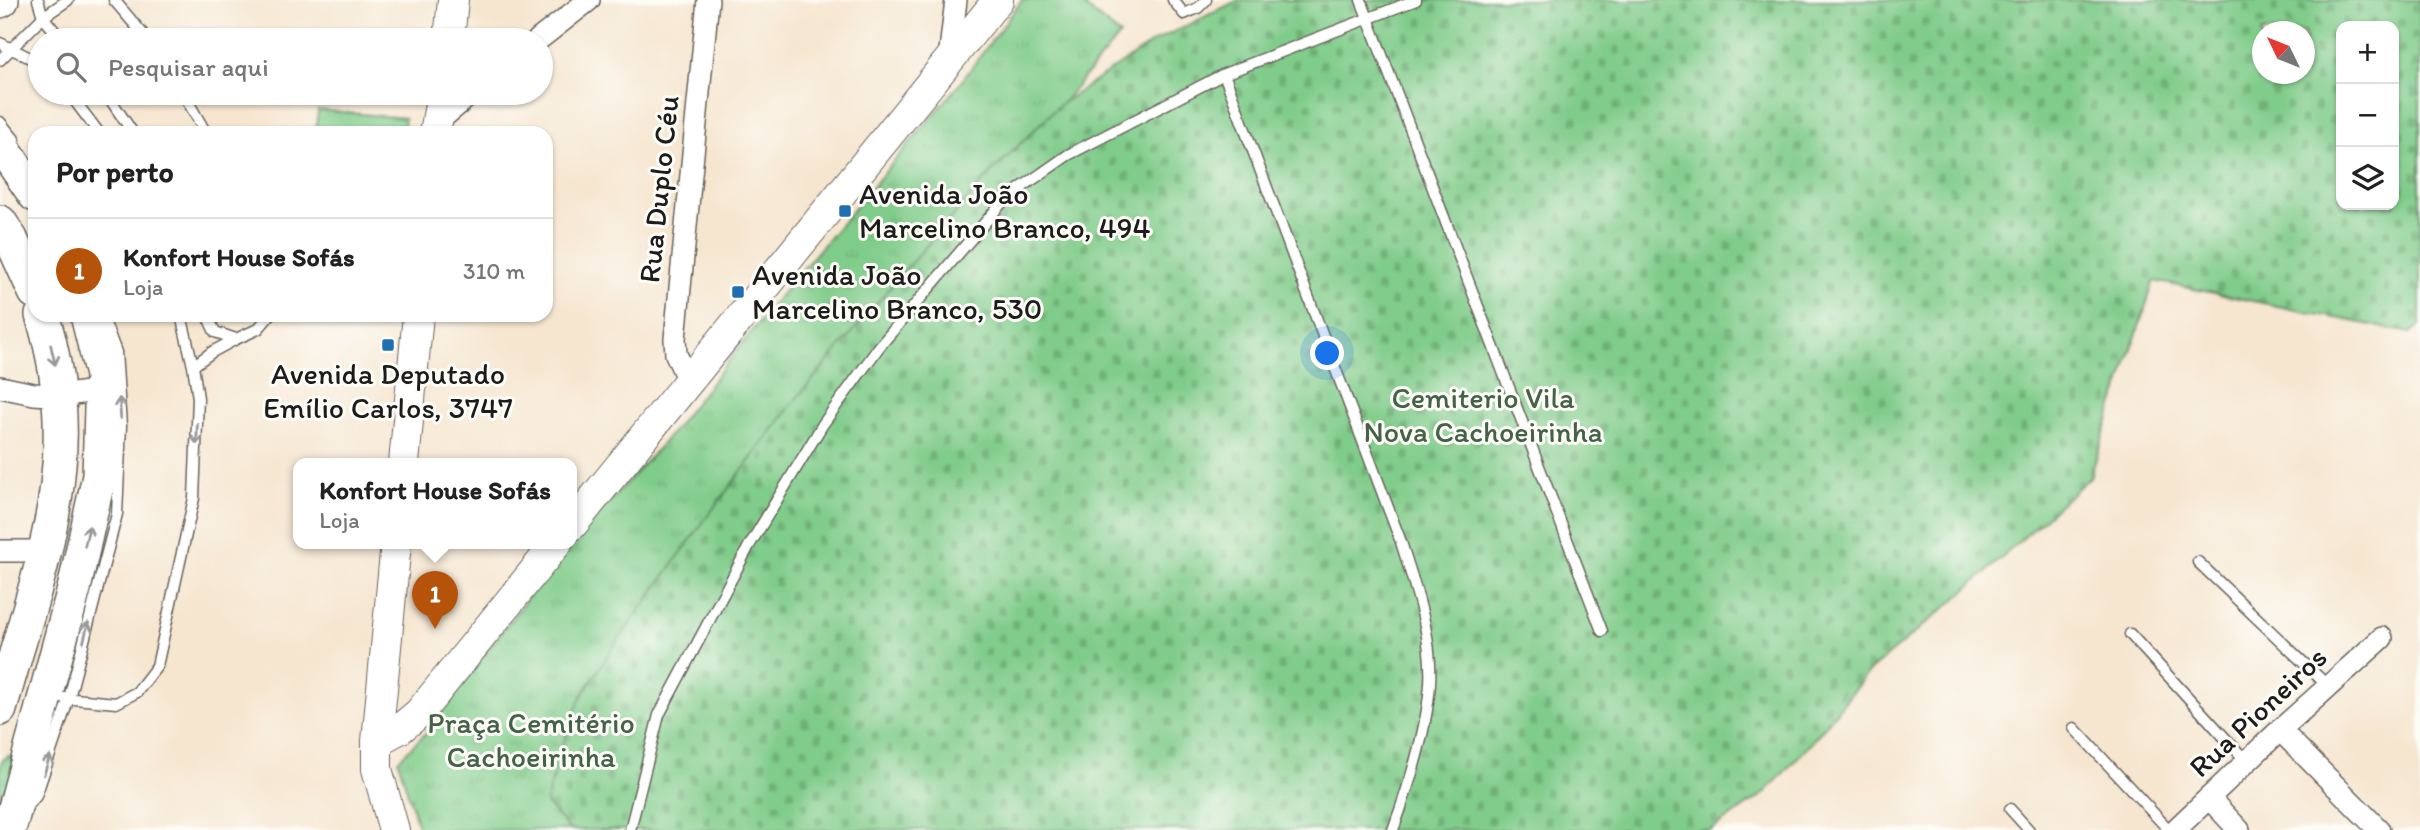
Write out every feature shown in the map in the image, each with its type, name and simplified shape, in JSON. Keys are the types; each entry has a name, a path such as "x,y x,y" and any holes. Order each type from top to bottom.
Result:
{"main road":[{"path":"9,144 28,181"},
{"path":"0,222 28,277"},
{"path":"11,826 24,697 56,501 62,444 60,396 44,322"},
{"path":"24,697 88,532 99,475 102,375 89,322"}],"street":[{"path":"450,28 453,0"},
{"path":"553,28 589,0"},
{"name":"Rua Duplo Céu","path":"688,381 678,361 675,339 708,0"},
{"path":"949,59 956,0"},
{"path":"577,519 998,0"},
{"path":"435,126 440,105"},
{"path":"437,126 459,105"},
{"path":"404,458 417,322"},
{"path":"0,387 60,396 102,390"},
{"path":"394,830 377,769 377,741 395,549"},
{"path":"377,741 401,728 419,713 552,549"},
{"path":"0,551 47,551"},
{"name":"Rua Pioneiros","path":"2175,830 2382,638"},
{"path":"2280,730 2379,830"},
{"path":"2209,798 2239,830"}],"lane":[{"path":"38,0 43,17 52,28"},
{"path":"32,28 68,0"},
{"path":"114,0 138,28"},
{"path":"1173,0 1185,14 1198,8 1206,0"},
{"path":"1361,0 1602,631"},
{"path":"630,830 659,715 749,546 823,424 879,347 1005,199 1068,155 1224,74 1416,0"},
{"path":"0,60 28,32"},
{"path":"0,43 28,57"},
{"path":"1224,74 1396,529 1421,606 1430,683 1418,746 1393,830"},
{"path":"78,105 94,126"},
{"path":"114,105 128,126"},
{"path":"190,105 202,126"},
{"path":"0,122 9,144"},
{"path":"105,322 116,352 118,376 121,426 117,514 24,697 116,703 136,692 157,666 194,498 198,398 183,322"},
{"path":"210,322 215,332 236,339"},
{"path":"193,366 212,352 258,329 264,322"},
{"path":"2198,562 2328,686"},
{"path":"2130,634 2247,762"},
{"path":"2074,728 2169,830"},
{"path":"2010,809 2029,830"}],"green space":[{"name":"Praça Cemitério Cachoeirinha","path":"1022,0 1077,0 1120,35 974,208 607,830 419,830 398,760 424,735 550,568 567,549 577,549 577,538 669,436 774,303 958,86"},
{"name":"Cemiterio Vila Nova Cachoeirinha","path":"1239,0 2420,0 2420,326 2410,333 2154,281 2090,477 1964,592 1870,670 1812,742 1764,794 1711,830 570,830 546,803 560,752 581,697 616,643 796,399 988,176 1058,106 1153,42"},
{"path":"318,110 405,118 404,126 317,126"},
{"path":"8,756 17,760 0,830 0,770 2,761"}],"place":[{"name":"Avenida João Marcelino Branco, 494","path":"845,211"},
{"name":"Avenida João Marcelino Branco, 530","path":"738,292"},
{"name":"Avenida Deputado Emílio Carlos, 3747","path":"388,345"},
{"name":"Konfort House Sofás","path":"435,629"}]}
